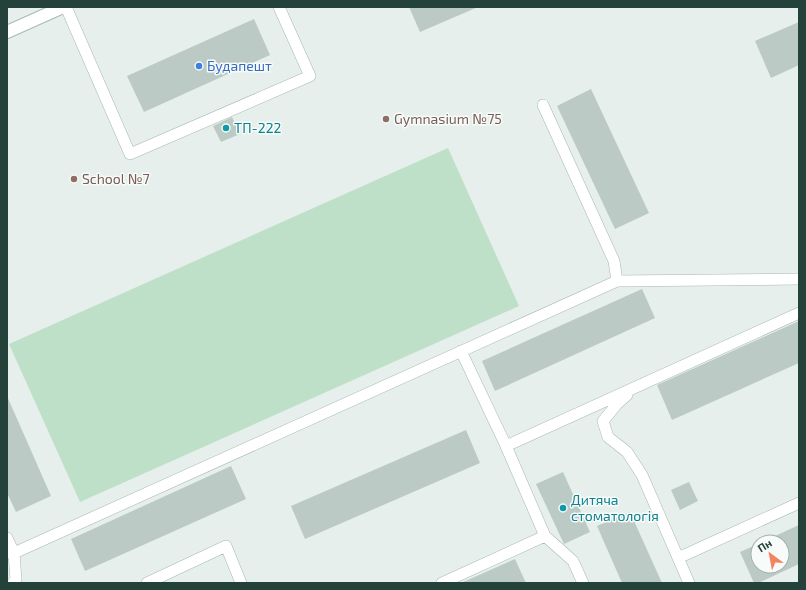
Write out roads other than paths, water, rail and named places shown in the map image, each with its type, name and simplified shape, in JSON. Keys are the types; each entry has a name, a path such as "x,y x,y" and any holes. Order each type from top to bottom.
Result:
{"street":[{"path":"7,32 64,7"}],"lane":[{"path":"64,7 130,154 310,76 280,7"},
{"path":"543,105 614,261 617,281"},
{"path":"10,553 617,281 799,279"},
{"path":"506,446 799,312"},
{"path":"461,351 506,446 545,536 573,561 583,583"},
{"path":"638,386 617,404 603,421 608,437 627,452 642,475 689,583"},
{"path":"678,558 799,503"},
{"path":"442,583 545,536"},
{"path":"7,538 16,580 13,583"},
{"path":"147,583 226,546 241,583"}],"place":[{"name":"Будапешт","path":"199,66"},
{"name":"Gymnasium №75","path":"386,119"},
{"name":"ТП-222","path":"226,128"},
{"name":"School №7","path":"74,179"},
{"name":"Дитяча стоматологія","path":"563,508"}]}
